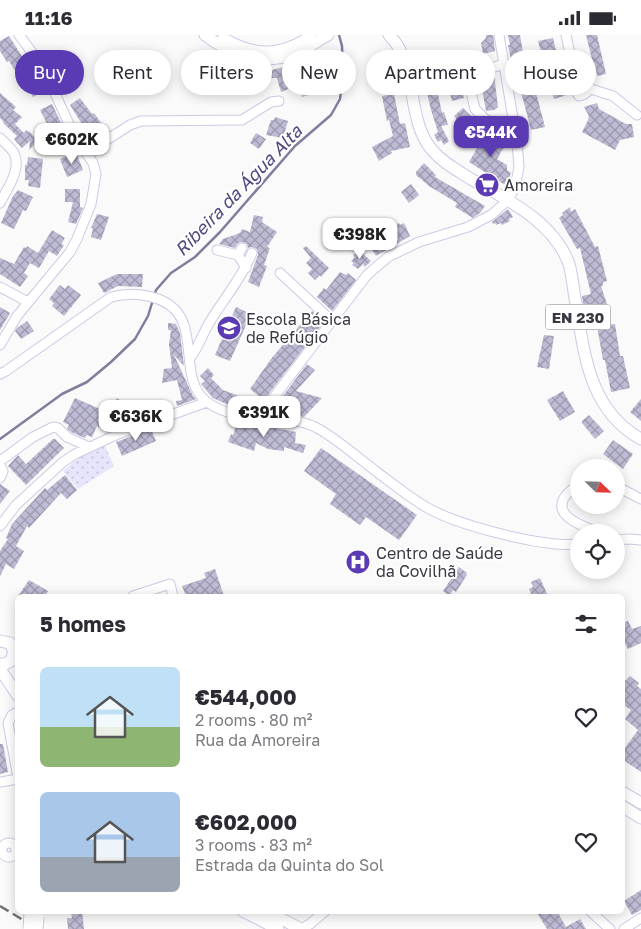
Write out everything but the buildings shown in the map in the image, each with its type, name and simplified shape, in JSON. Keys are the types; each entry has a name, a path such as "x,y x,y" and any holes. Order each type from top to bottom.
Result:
{"main road":[{"path":"205,35 218,45 235,52 252,57 273,58 293,54 328,35"},
{"name":"EN 230","path":"389,35 396,42 404,61 422,133 431,149 447,164 534,217 560,246 569,265 587,367 597,393 615,419 641,439"},
{"path":"2,641 15,639"},
{"path":"0,664 9,663 15,652 12,646 2,641"},
{"path":"0,669 15,691"},
{"path":"625,794 641,803"},
{"path":"625,808 641,817"},
{"path":"29,929 34,914"},
{"path":"34,914 38,929"},
{"path":"249,914 278,929"},
{"path":"272,914 301,929"}],"street":[{"path":"0,345 17,316 70,252 91,204 96,174 93,163 74,135 43,67 18,35"},
{"path":"223,35 223,37 239,46 273,52 296,44 311,35"},
{"path":"258,418 367,275 388,257 419,242 468,227 491,215 508,200 515,187 519,167 516,137 499,35"},
{"path":"566,35 576,81 574,89 579,95 584,95 588,88 613,96 637,115"},
{"path":"504,64 471,74 468,80 475,109 485,119 516,137"},
{"path":"86,153 130,125 141,121 242,121 271,101 279,101"},
{"path":"0,138 14,153 16,166 12,179 3,191 0,203"},
{"path":"217,250 240,251 246,268"},
{"path":"190,358 210,321 246,268 252,253"},
{"path":"280,273 332,321"},
{"path":"0,287 28,302"},
{"path":"0,374 110,297 123,293 149,296 159,299 174,308 181,315 197,389 207,402 235,414 258,418 294,420 312,426 326,433 427,508 464,524 538,541 570,543"},
{"path":"0,527 16,505 63,462 118,433 207,402"},
{"path":"0,461 33,437 53,427 58,428 67,437 89,447"},
{"path":"0,465 3,471 0,477"},
{"path":"570,491 562,503 563,510 566,516 577,524"},
{"path":"625,491 641,499"},
{"path":"625,539 641,540"},
{"path":"139,594 170,584 172,594"},
{"path":"15,714 12,715 8,723 15,762"},
{"path":"0,782 15,780"},
{"path":"301,929 321,914"},
{"path":"319,929 323,914"},
{"path":"593,914 610,929"},
{"path":"624,929 641,918"}],"shaded area":[{"path":"104,444 114,466 78,489 63,471 76,460"}],"waterway":[{"name":"Ribeira da Água Alta","path":"0,439 62,394 87,382 135,339 148,316 156,290 171,273 195,257 220,232 295,146 331,115 340,99 343,73 342,46 339,35"}],"railway":[{"path":"0,906 38,929"}],"place":[{"name":"Amoreira","path":"487,185"},
{"name":"Escola Básica de Refúgio","path":"229,328"},
{"name":"Centro de Saúde da Covilhã","path":"358,562"}]}
